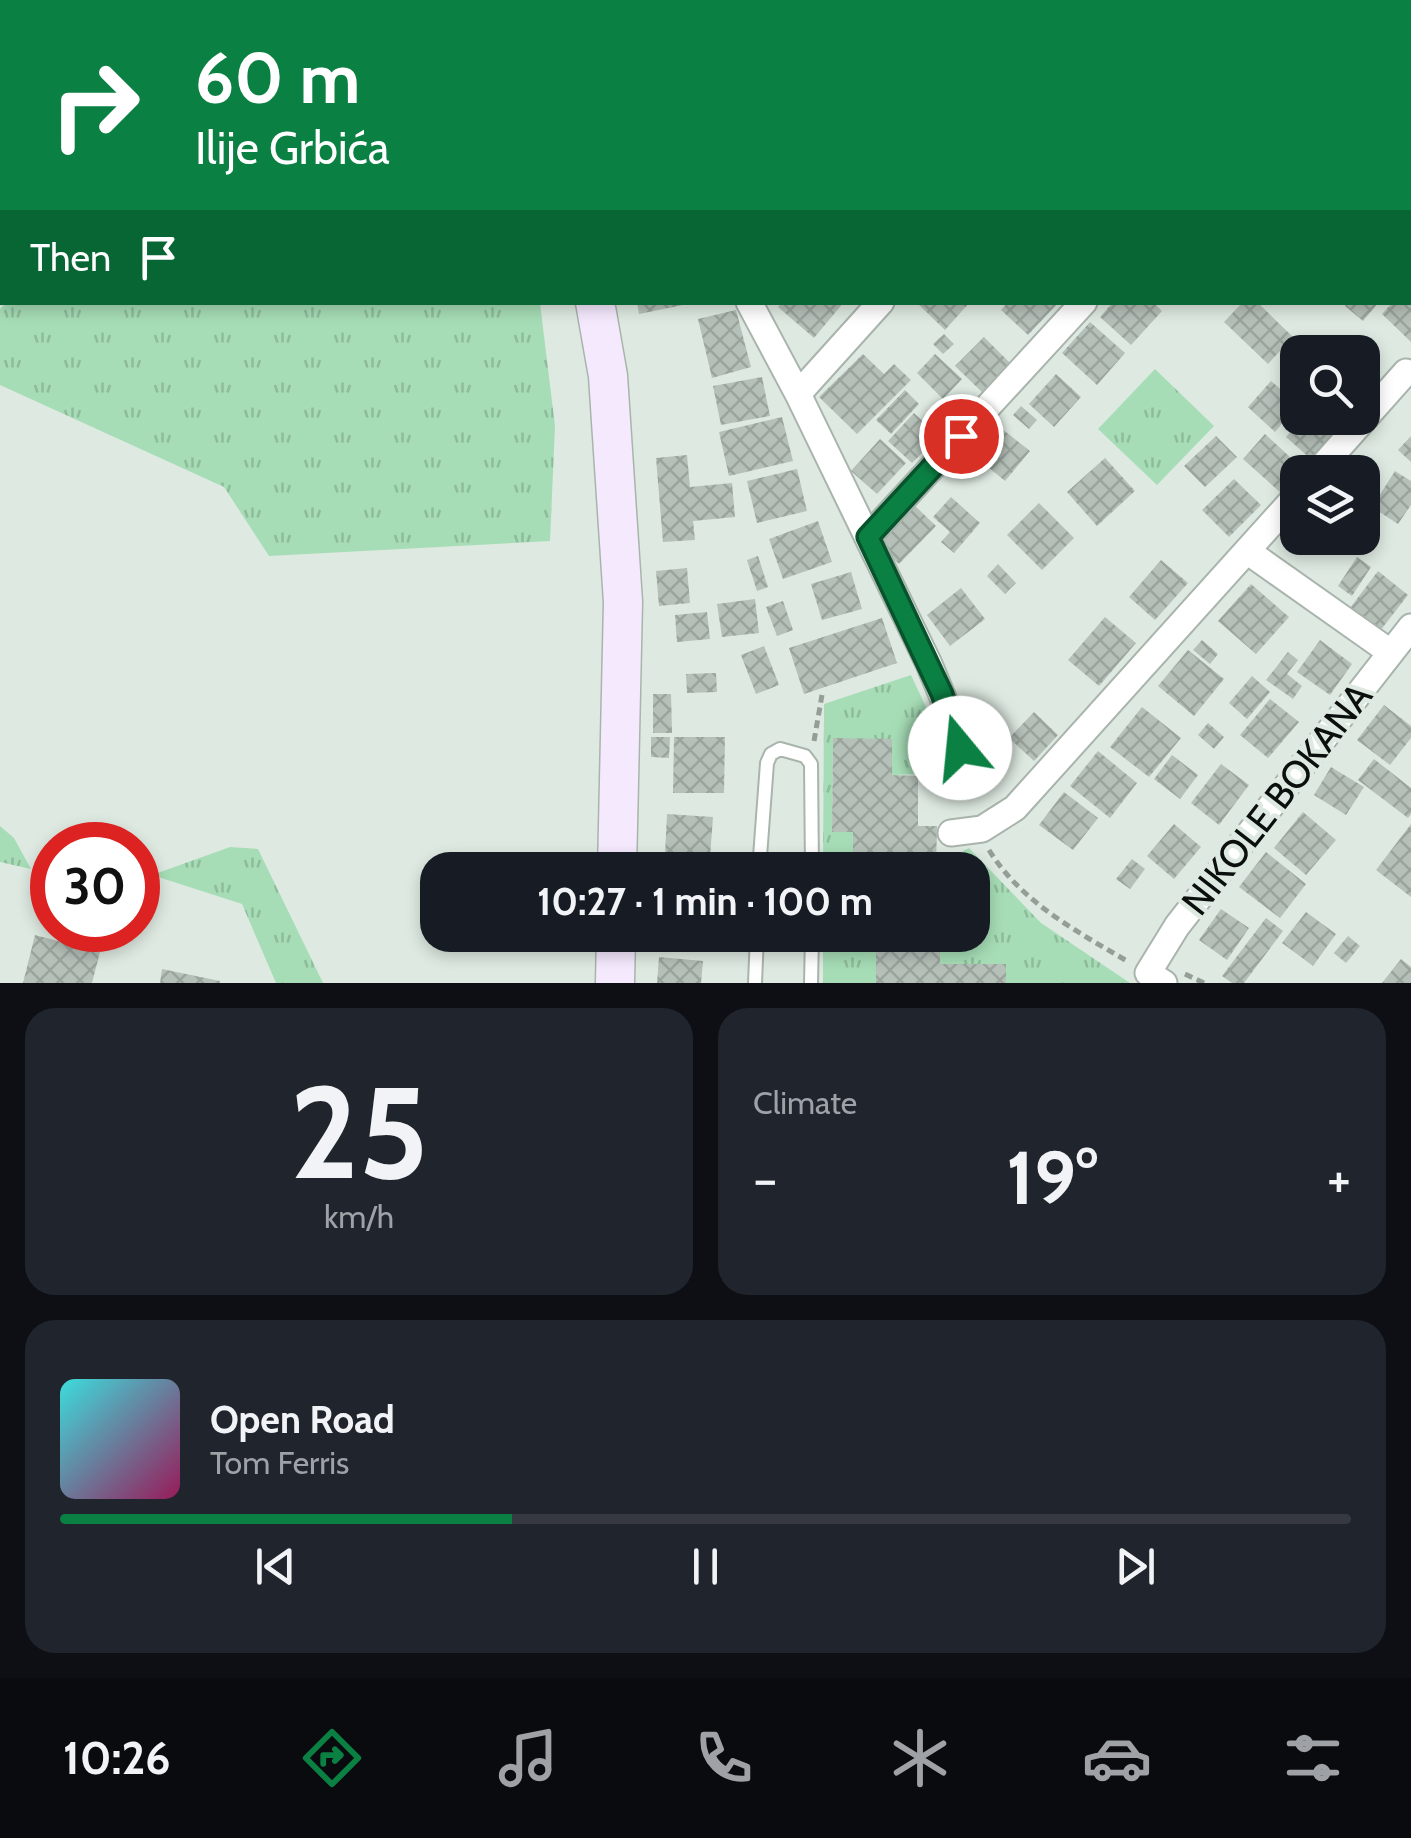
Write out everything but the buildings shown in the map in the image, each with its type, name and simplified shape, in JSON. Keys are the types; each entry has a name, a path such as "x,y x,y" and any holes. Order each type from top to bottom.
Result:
{"street":[{"path":"595,305 608,376 623,602 617,852"},
{"path":"752,305 942,694 970,780"},
{"path":"798,394 878,305"},
{"path":"868,537 1081,305"},
{"path":"1332,455 1406,372"},
{"path":"951,833 982,830 1015,808 1280,514"},
{"path":"1247,551 1390,652"},
{"name":"NIKOLE BOKANA","path":"1156,978 1178,926 1411,627"},
{"path":"615,983 616,952"}],"lane":[{"path":"760,852 764,784 771,754 780,749 805,756 811,764 812,852"},
{"path":"755,983 756,952"},
{"path":"811,983 812,952"}],"path":[{"path":"811,764 822,695"},
{"path":"982,830 1000,868 1027,895 1063,924 1156,978"}],"green space":[{"path":"4,305 540,305 555,426 550,541 269,556 224,487 0,385 0,309"},
{"path":"1155,369 1214,426 1157,485 1098,429"},
{"path":"911,675 944,746 951,773 892,775 892,739 833,739 832,832 853,832 853,852 823,852 824,704"},
{"path":"0,826 14,838 30,869 0,862"},
{"path":"230,847 258,849 323,983 276,983 242,904 160,878 160,872"},
{"path":"990,870 1041,923 1130,983 1006,983 940,964 940,952 990,952"},
{"path":"823,952 876,952 876,983 823,983"}],"route":[{"path":"960,748 929,664 868,537 961,436"}]}
